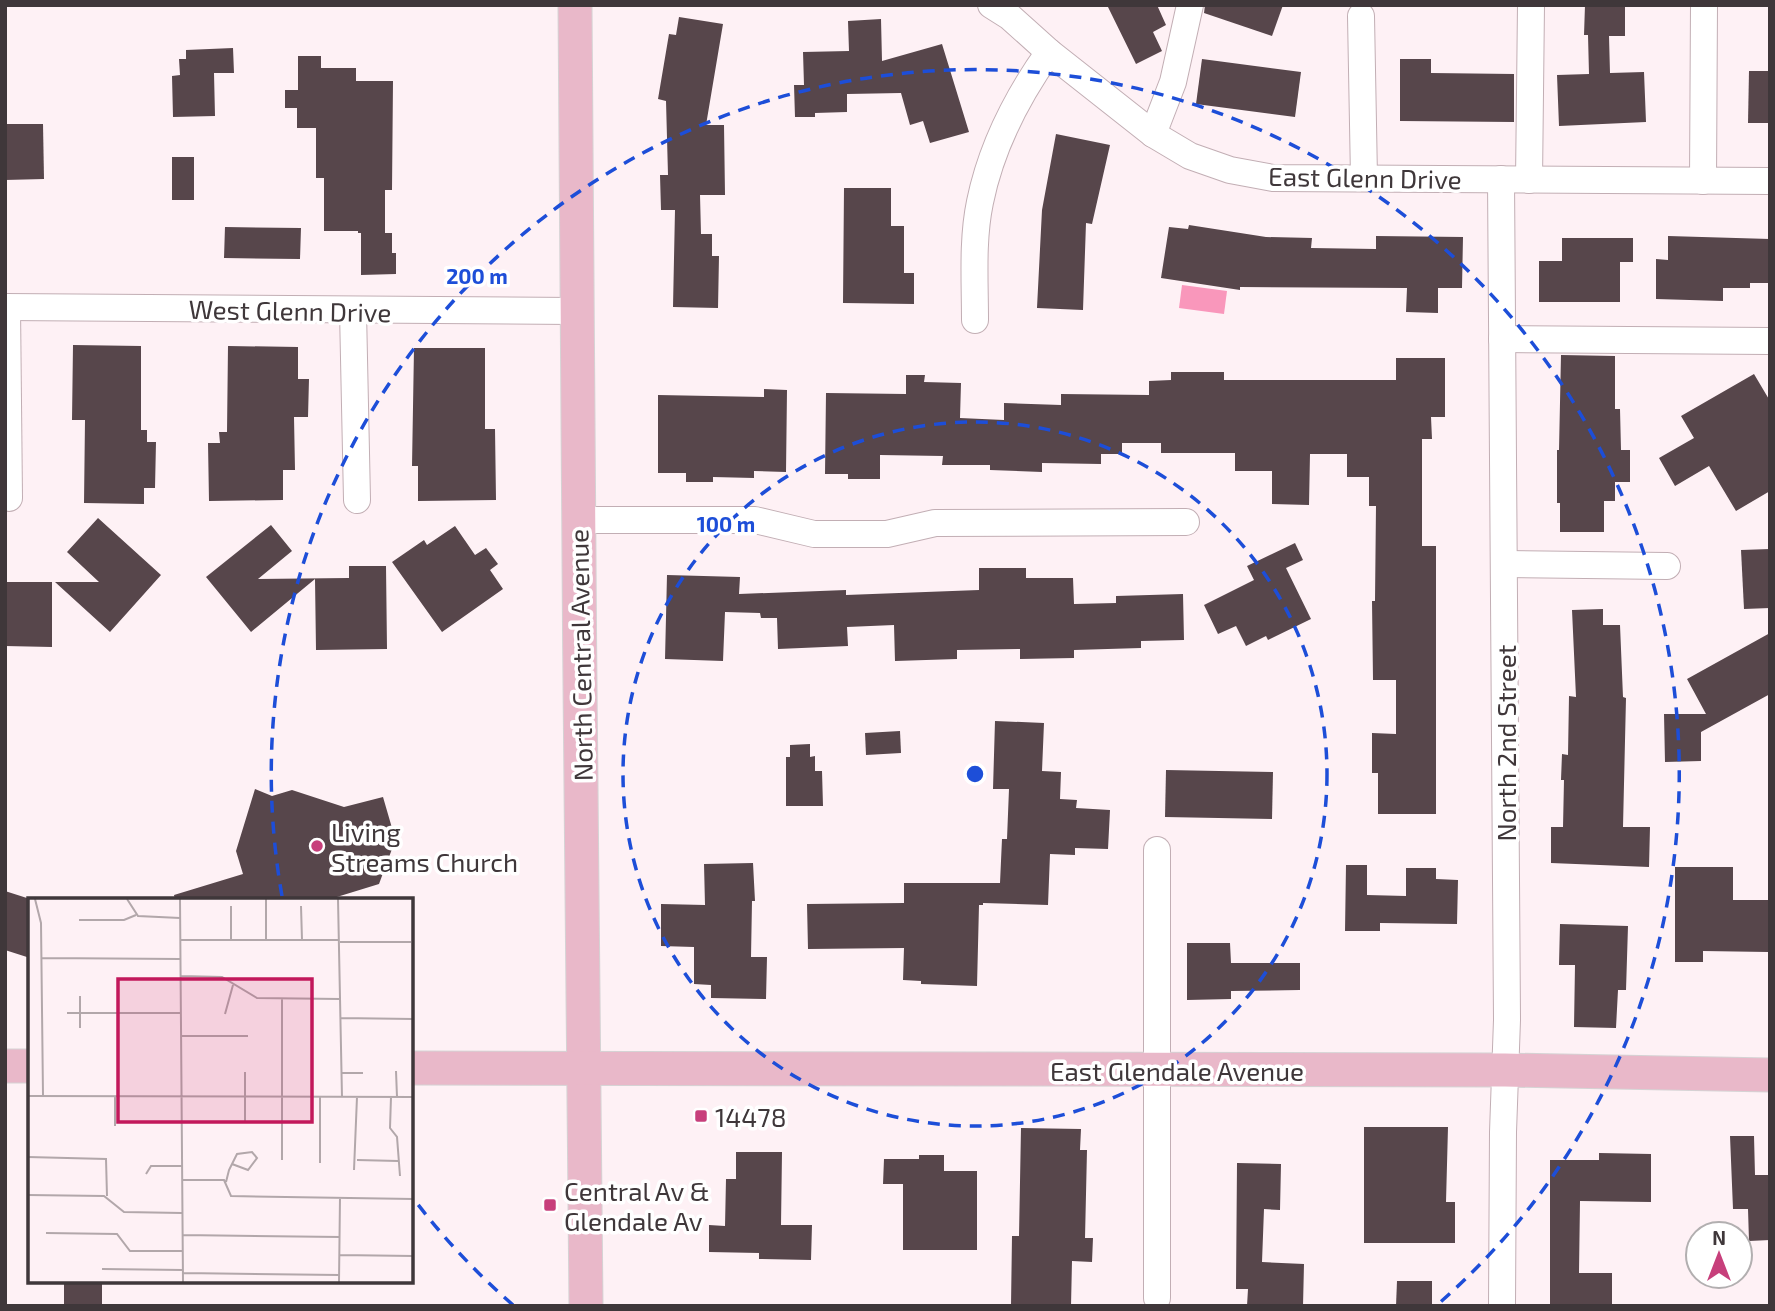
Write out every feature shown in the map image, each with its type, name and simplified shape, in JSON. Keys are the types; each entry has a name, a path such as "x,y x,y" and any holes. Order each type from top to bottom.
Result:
{"main road":[{"name":"North Central Avenue","path":"575,5 575,311 586,1306"},
{"path":"5,1066 28,1066"},
{"name":"East Glendale Avenue","path":"413,1068 1505,1070 1770,1075"}],"street":[{"path":"1153,134 1172,82 1191,5"},
{"path":"1529,180 1531,5"},
{"path":"1703,181 1704,5"},
{"name":"East Glenn Drive","path":"1006,9 1049,52 1153,134 1190,156 1230,170 1273,178 1770,181"},
{"path":"1361,16 1364,178"},
{"path":"975,320 975,256 979,203 996,146 1033,76 1049,52"},
{"name":"North 2nd Street","path":"1501,180 1505,1070 1502,1306"},
{"name":"West Glenn Drive","path":"6,307 575,311"},
{"path":"6,307 9,498"},
{"path":"353,311 356,500"},
{"path":"1502,339 1770,341"},
{"path":"579,520 755,520 814,534 887,534 935,523 1186,522"},
{"path":"1504,564 1668,566"},
{"path":"1157,850 1157,1298"}],"shaded area":[{"path":"1182,285 1227,291 1224,314 1179,308"}],"building":[{"path":"1107,5 1157,5 1166,25 1153,32 1162,51 1136,64"},
{"path":"1205,5 1283,5 1272,36 1204,13"},
{"path":"1585,5 1625,5 1625,36 1609,36 1610,73 1644,72 1646,122 1559,126 1557,75 1589,74 1588,35 1584,35"},
{"path":"679,17 723,24 706,125 724,125 725,195 700,195 701,234 712,234 712,256 719,256 718,308 673,307 675,210 661,210 660,175 668,175 666,101 658,99 669,34 676,35"},
{"path":"881,19 882,61 942,44 969,132 930,143 923,121 910,125 901,93 847,94 847,112 795,117 794,85 804,85 803,52 849,51 848,21"},
{"path":"233,48 234,73 214,73 215,116 173,117 172,76 180,75 179,59 186,59 186,50"},
{"path":"298,56 321,56 321,68 356,68 356,81 393,81 392,190 385,190 385,233 392,233 396,274 361,275 361,233 324,231 324,178 316,178 316,128 297,128 297,108 285,108 285,90 298,90"},
{"path":"1202,59 1301,72 1295,117 1196,104"},
{"path":"1400,59 1431,59 1431,73 1514,74 1514,122 1400,121"},
{"path":"1749,71 1770,71 1770,123 1748,123"},
{"path":"5,124 43,124 44,179 5,180"},
{"path":"1056,134 1110,145 1092,224 1086,223 1083,310 1037,308 1042,210"},
{"path":"172,157 194,157 194,200 172,200"},
{"path":"844,188 891,188 891,226 904,226 904,273 914,273 914,304 843,303"},
{"path":"1189,225 1266,237 1312,238 1311,248 1376,249 1376,236 1463,237 1462,288 1438,288 1438,313 1406,312 1407,288 1240,287 1240,290 1161,278 1169,227 1188,229"},
{"path":"225,227 301,228 300,259 224,258"},
{"path":"1668,236 1770,239 1770,283 1750,283 1750,288 1723,288 1723,301 1656,299 1656,259 1668,260"},
{"path":"1562,238 1633,238 1633,262 1620,262 1620,302 1539,302 1539,261 1562,261"},
{"path":"73,345 141,346 141,430 147,430 147,442 156,442 155,488 144,488 144,504 84,503 85,420 72,420"},
{"path":"228,346 298,347 298,379 309,379 308,417 294,417 295,470 283,470 283,500 209,501 208,443 220,443 219,432 227,432"},
{"path":"414,348 485,348 485,429 495,429 496,500 418,501 418,466 412,466"},
{"path":"1561,355 1615,356 1615,409 1620,409 1621,450 1630,450 1630,482 1615,482 1615,501 1604,501 1604,532 1560,532 1557,450"},
{"path":"1396,358 1445,358 1445,417 1431,417 1432,439 1422,439 1422,546 1436,546 1436,814 1378,814 1378,773 1372,773 1372,733 1396,734 1396,680 1373,680 1372,601 1375,601 1376,506 1369,506 1369,477 1347,477 1347,454 1310,454 1309,505 1272,504 1272,471 1235,471 1235,453 1161,453 1161,443 1122,443 1122,454 1101,454 1101,464 1042,463 1042,472 990,470 990,465 942,465 943,456 880,455 880,479 848,479 848,474 825,474 826,393 906,394 906,375 925,375 924,382 961,383 960,418 1004,420 1004,403 1061,405 1061,394 1149,395 1149,381 1171,380 1171,372 1224,372 1224,380 1396,380"},
{"path":"1754,374 1770,401 1770,491 1736,511 1709,466 1675,486 1659,458 1694,438 1681,416"},
{"path":"764,389 787,390 786,472 754,471 754,478 713,477 713,482 686,482 686,473 658,473 658,395 764,397"},
{"path":"98,518 161,575 110,632 55,582 99,582 67,552"},
{"path":"271,525 292,551 258,579 349,578 349,566 386,566 387,649 316,650 315,579 251,632 206,577"},
{"path":"455,526 475,555 486,548 498,564 490,570 503,589 442,632 392,562 424,540 427,545"},
{"path":"1295,543 1303,560 1286,568 1311,619 1268,640 1266,636 1246,646 1236,626 1218,634 1204,605 1254,580 1247,566"},
{"path":"1770,549 1770,608 1744,609 1741,550"},
{"path":"979,568 1026,568 1026,578 1073,578 1074,604 1116,603 1116,596 1183,594 1184,640 1141,641 1141,648 1074,650 1074,658 1020,659 1020,649 957,650 957,659 895,661 894,625 847,627 848,646 778,649 777,618 761,618 760,613 725,612 723,661 665,659 667,575 740,577 739,594 846,590 846,595 979,590"},
{"path":"5,582 52,582 52,647 5,646"},
{"path":"1603,609 1603,625 1620,625 1623,697 1626,698 1623,827 1650,827 1649,867 1551,863 1551,827 1563,827 1562,754 1568,755 1569,696 1576,697 1572,610"},
{"path":"1770,633 1770,694 1701,732 1701,761 1665,762 1664,714 1706,714 1687,679"},
{"path":"995,721 1044,723 1042,771 1061,772 1060,799 1077,800 1076,808 1110,810 1108,849 1075,848 1075,855 1050,854 1048,905 979,905 977,986 921,984 921,981 903,980 904,948 808,949 807,904 904,903 904,883 1000,883 1002,839 1007,839 1009,789 993,789"},
{"path":"900,731 901,753 866,755 865,733"},
{"path":"810,744 810,757 815,756 815,771 822,771 823,806 786,806 786,757 790,757 790,745"},
{"path":"1166,770 1273,772 1272,819 1165,817"},
{"name":"Living Streams Church","path":"255,789 272,796 292,790 344,807 383,797 394,828 397,849 392,849 379,884 334,898 175,898 174,895 243,874 236,851"},
{"path":"753,863 755,901 752,901 751,957 767,957 766,999 711,998 711,985 694,984 694,947 661,946 661,904 705,905 704,864"},
{"path":"1346,865 1367,865 1367,895 1406,896 1406,868 1436,868 1436,879 1458,880 1457,924 1380,923 1380,931 1345,931"},
{"path":"1675,867 1733,867 1733,900 1770,900 1768,952 1703,951 1703,962 1675,962"},
{"path":"5,891 28,898 28,957 5,950"},
{"path":"1560,924 1628,926 1626,990 1618,990 1616,1028 1574,1027 1575,965 1559,965"},
{"path":"1187,943 1230,943 1231,963 1300,963 1300,990 1231,991 1231,999 1187,1000"},
{"path":"1364,1127 1448,1127 1446,1202 1455,1202 1455,1243 1364,1243"},
{"path":"1021,1128 1081,1129 1080,1150 1087,1150 1085,1238 1093,1238 1092,1262 1072,1261 1071,1306 1011,1306 1012,1236 1019,1236"},
{"path":"1730,1136 1754,1136 1755,1175 1770,1175 1770,1240 1754,1241 1754,1220 1748,1220 1748,1209 1733,1209"},
{"path":"736,1152 782,1152 781,1225 812,1225 811,1260 759,1259 759,1253 709,1252 709,1225 725,1226 726,1179 736,1179"},
{"path":"1599,1153 1651,1154 1651,1202 1580,1201 1579,1273 1612,1273 1612,1306 1550,1306 1550,1160 1599,1160"},
{"path":"919,1155 944,1155 944,1171 977,1171 977,1250 903,1250 903,1184 883,1184 884,1159 919,1159"},
{"path":"1237,1163 1281,1164 1280,1210 1264,1209 1262,1262 1304,1264 1303,1306 1247,1306 1248,1289 1236,1289"},
{"path":"1397,1281 1432,1281 1432,1306 1396,1306"},
{"path":"64,1283 102,1283 102,1306 64,1306"}],"place":[{"name":"Living Streams Church","path":"317,846"},
{"name":"14478","path":"701,1116"},
{"name":"Central Av & Glendale Av","path":"550,1205"}]}
